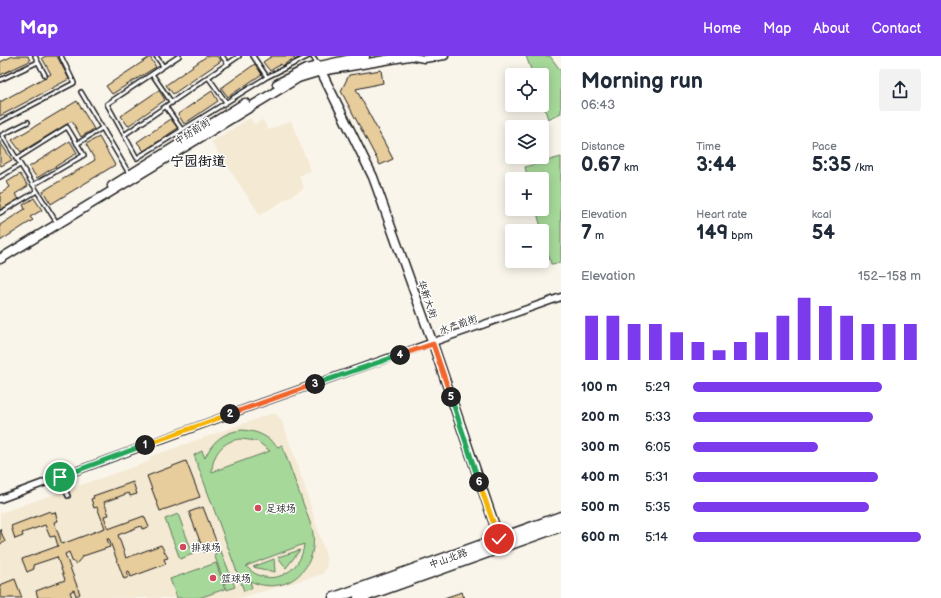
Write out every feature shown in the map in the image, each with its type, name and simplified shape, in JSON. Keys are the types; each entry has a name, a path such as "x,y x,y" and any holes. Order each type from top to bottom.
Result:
{"main road":[{"name":"中山北路","path":"359,598 500,543 561,517"},
{"name":"中山北路","path":"334,598 500,543 561,526"}],"street":[{"path":"320,68 365,56"},
{"path":"409,56 424,59 445,56"},
{"name":"中纺前街","path":"0,260 56,222 287,84 303,76 320,68 409,56"},
{"name":"华新大街","path":"320,68 373,177 433,344 500,543"},
{"path":"0,253 56,222"},
{"name":"水产前街","path":"0,499 258,404 433,344 561,297"}],"lane":[{"path":"35,56 45,75"},
{"path":"0,122 74,83 61,56"},
{"path":"156,56 163,66"},
{"path":"178,56 107,104 137,158 268,77 309,56"},
{"path":"222,56 228,64"},
{"path":"124,135 239,56"},
{"path":"253,56 268,77"},
{"path":"312,56 320,68"},
{"path":"0,80 38,62"},
{"path":"152,74 172,103"},
{"path":"208,77 226,102"},
{"path":"82,92 131,177"},
{"path":"166,106 182,130"},
{"path":"28,122 2,135 56,222"},
{"path":"16,159 67,127 84,155 33,185"},
{"path":"77,144 102,128"},
{"path":"1,175 20,165"},
{"path":"0,213 37,191"},
{"path":"60,477 68,496"}],"shaded area":[{"path":"250,118 254,124 263,120 268,130 291,121 311,171 299,176 304,188 260,215 211,142"},
{"path":"270,414 276,414 282,421 304,484 326,556 327,565 323,574 240,598 0,598 0,513 150,461 149,457"}],"green space":[{"path":"526,56 550,56 561,71 561,113 548,119 546,112 549,112 549,68 530,68"},
{"path":"561,157 561,263 551,264 549,257 549,224 540,224 538,216 549,216 549,172 526,172 525,167 536,164 549,164 549,160"},
{"path":"242,430 258,433 266,437 278,447 282,445 312,528 313,542 311,555 306,566 298,576 288,582 277,585 264,585 250,581 252,588 244,591 194,455 202,451 205,458 211,447 219,438","holes":["241,439 257,441 270,451 212,472 216,454 224,445","304,544 302,555 297,563 282,575 264,577 254,573 246,566"]},
{"path":"178,514 193,554 180,559 165,519"},
{"path":"300,550 286,568 278,557"},
{"path":"221,551 235,587 227,590 214,554"},
{"path":"274,559 275,572 253,567"},
{"path":"216,563 225,589 199,598 177,598 170,579"}],"building":[{"path":"13,56 28,56 30,61 0,75 0,62"},
{"path":"46,56 57,56 69,79 0,116 0,102 51,74 42,58"},
{"path":"207,56 217,56 221,61 173,94 166,85"},
{"path":"272,56 301,56 295,60 294,58 282,66 281,64 270,71 263,62"},
{"path":"150,57 156,67 112,94 106,86"},
{"path":"255,64 262,74 228,97 221,88"},
{"path":"381,70 383,83 356,89 393,159 380,165 341,91 349,75"},
{"path":"159,90 165,100 128,126 121,116"},
{"path":"212,91 218,101 184,124 178,114"},
{"path":"77,101 94,129 81,137 72,121 21,152 12,140"},
{"path":"171,119 178,128 144,151 137,142"},
{"path":"99,137 115,165 51,204 43,191 95,160 86,144"},
{"path":"70,141 77,153 37,178 29,167"},
{"path":"0,142 12,160 1,166 0,164"},
{"path":"20,174 28,186 15,194 19,199 0,210 0,194 10,187 7,182"},
{"path":"34,198 42,210 30,217 33,220 0,241 0,225 25,209 23,205"},
{"path":"186,461 200,497 160,511 147,476"},
{"path":"133,482 137,494 130,496 129,493 104,502 109,515 104,516 108,529 144,516 149,527 142,529 141,526 118,535 126,558 161,545 168,558 164,559 166,564 131,577 129,571 127,572 129,577 124,579 109,539 107,539 110,547 83,556 76,564 72,561 69,552 65,554 80,594 76,596 74,590 70,592 72,597 70,598 38,598 36,591 65,580 57,557 33,565 34,569 27,572 22,559 58,546 55,536 50,537 45,525 22,533 23,536 15,539 11,526 50,511 51,513 55,512 58,521 54,522 62,544 105,528 97,507 94,508 91,499 94,498 93,496"},
{"path":"203,507 218,546 204,552 189,512"},
{"path":"0,529 5,542 0,544"},
{"path":"15,579 22,598 0,598 0,585"},
{"path":"462,592 464,598 444,598"}],"place":[{"name":"足球场","path":"258,508"},
{"name":"排球场","path":"183,547"},
{"name":"篮球场","path":"213,578"}],"district":[{"name":"宁园街道","path":"198,161"}],"route":[{"path":"60,477 258,404 433,344 499,539"}]}
